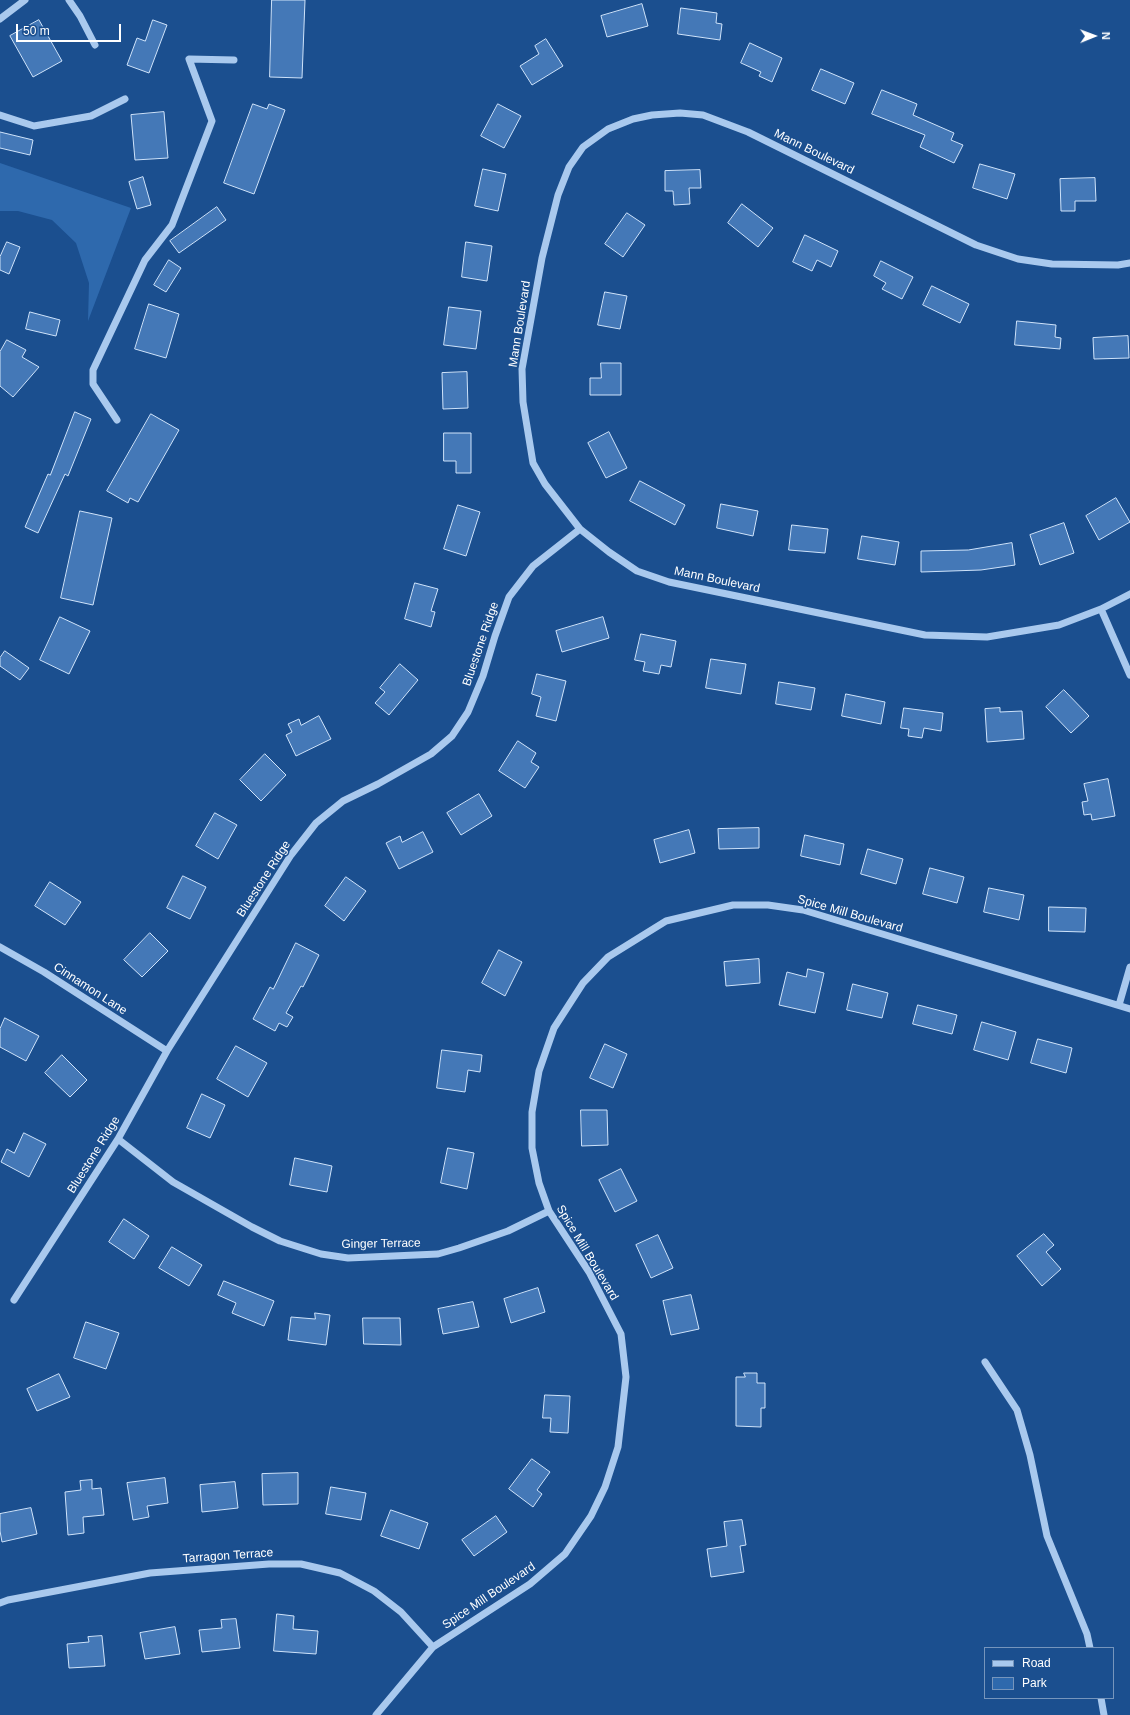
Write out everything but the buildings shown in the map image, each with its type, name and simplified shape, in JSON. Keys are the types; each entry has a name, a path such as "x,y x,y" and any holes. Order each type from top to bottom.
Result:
{"street":[{"path":"0,19 26,0"},
{"path":"69,0 80,16 95,45"},
{"path":"117,420 93,384 93,370 145,260 172,225 212,121 190,59 234,60"},
{"path":"0,115 34,126 91,116 125,99"},
{"name":"Mann Boulevard","path":"1130,263 1118,265 1052,264 1018,259 976,245 748,132 703,115 652,115 633,119 608,129 583,147 569,167 558,195 542,258 522,369 523,402 532,463 544,484 580,529 609,552 637,571 669,582 925,635 987,637 1059,625 1101,609 1130,594"},
{"name":"Bluestone Ridge","path":"14,1300 118,1140 167,1051 291,855 316,824 343,801 378,784 431,754 452,736 468,712 483,676 508,597 533,566 580,529"},
{"path":"1101,609 1130,675"},
{"name":"Spice Mill Boulevard","path":"376,1715 434,1647 530,1584 565,1554 591,1516 605,1487 618,1447 626,1377 621,1334 589,1272 549,1211 539,1183 534,1155 532,1112 539,1071 554,1028 583,983 608,957 666,921 733,905 768,905 803,910 1130,1009"},
{"name":"Cinnamon Lane","path":"0,947 44,972 167,1051"},
{"path":"1119,1005 1130,967"},
{"name":"Ginger Terrace","path":"118,1140 172,1182 252,1227 280,1241 321,1254 348,1258 438,1254 508,1231 549,1211"},
{"path":"985,1362 1017,1410 1030,1455 1047,1536 1087,1634 1090,1647"},
{"name":"Tarragon Terrace","path":"0,1603 150,1573 269,1564 301,1564 340,1573 374,1591 401,1612 434,1647"},
{"path":"1101,1699 1104,1715"}],"green space":[{"path":"0,163 131,208 88,321 89,283 76,243 52,220 18,211 0,211"}]}
